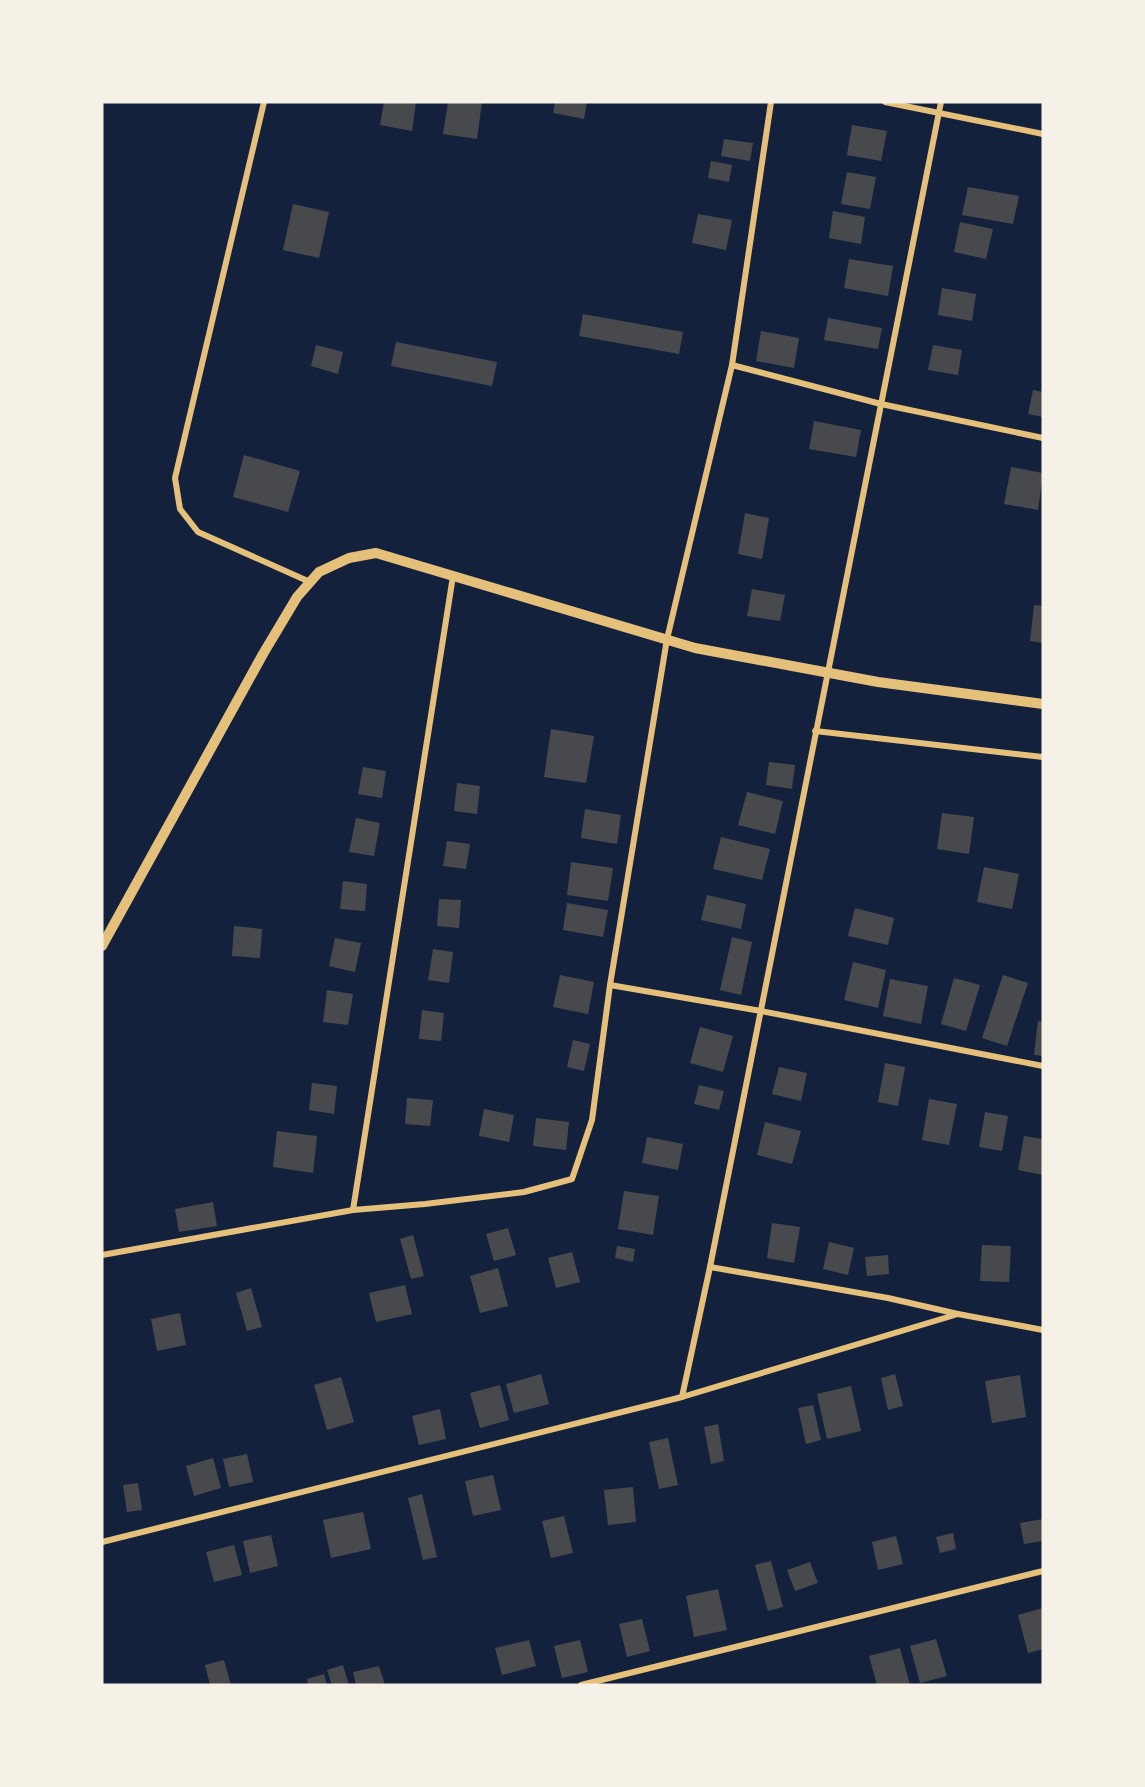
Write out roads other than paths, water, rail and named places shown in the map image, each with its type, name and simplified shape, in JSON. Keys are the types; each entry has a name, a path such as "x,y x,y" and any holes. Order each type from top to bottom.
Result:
{"street":[{"path":"264,102 175,478 180,509 198,532 310,582"},
{"path":"102,1254 353,1210 524,1192 572,1179 592,1119 610,985 667,639 732,365 771,102"},
{"path":"885,102 1043,134"},
{"path":"682,1397 941,102"},
{"path":"732,365 880,404 1043,438"},
{"path":"102,946 263,654 297,597 319,572 349,558 376,553 695,648 878,682 1043,704"},
{"path":"353,1210 453,576"},
{"path":"815,731 1043,757"},
{"path":"610,985 761,1011 1043,1066"},
{"path":"710,1266 888,1298 1043,1330"},
{"path":"102,1542 682,1397 957,1314"},
{"path":"581,1685 1043,1571"}]}
